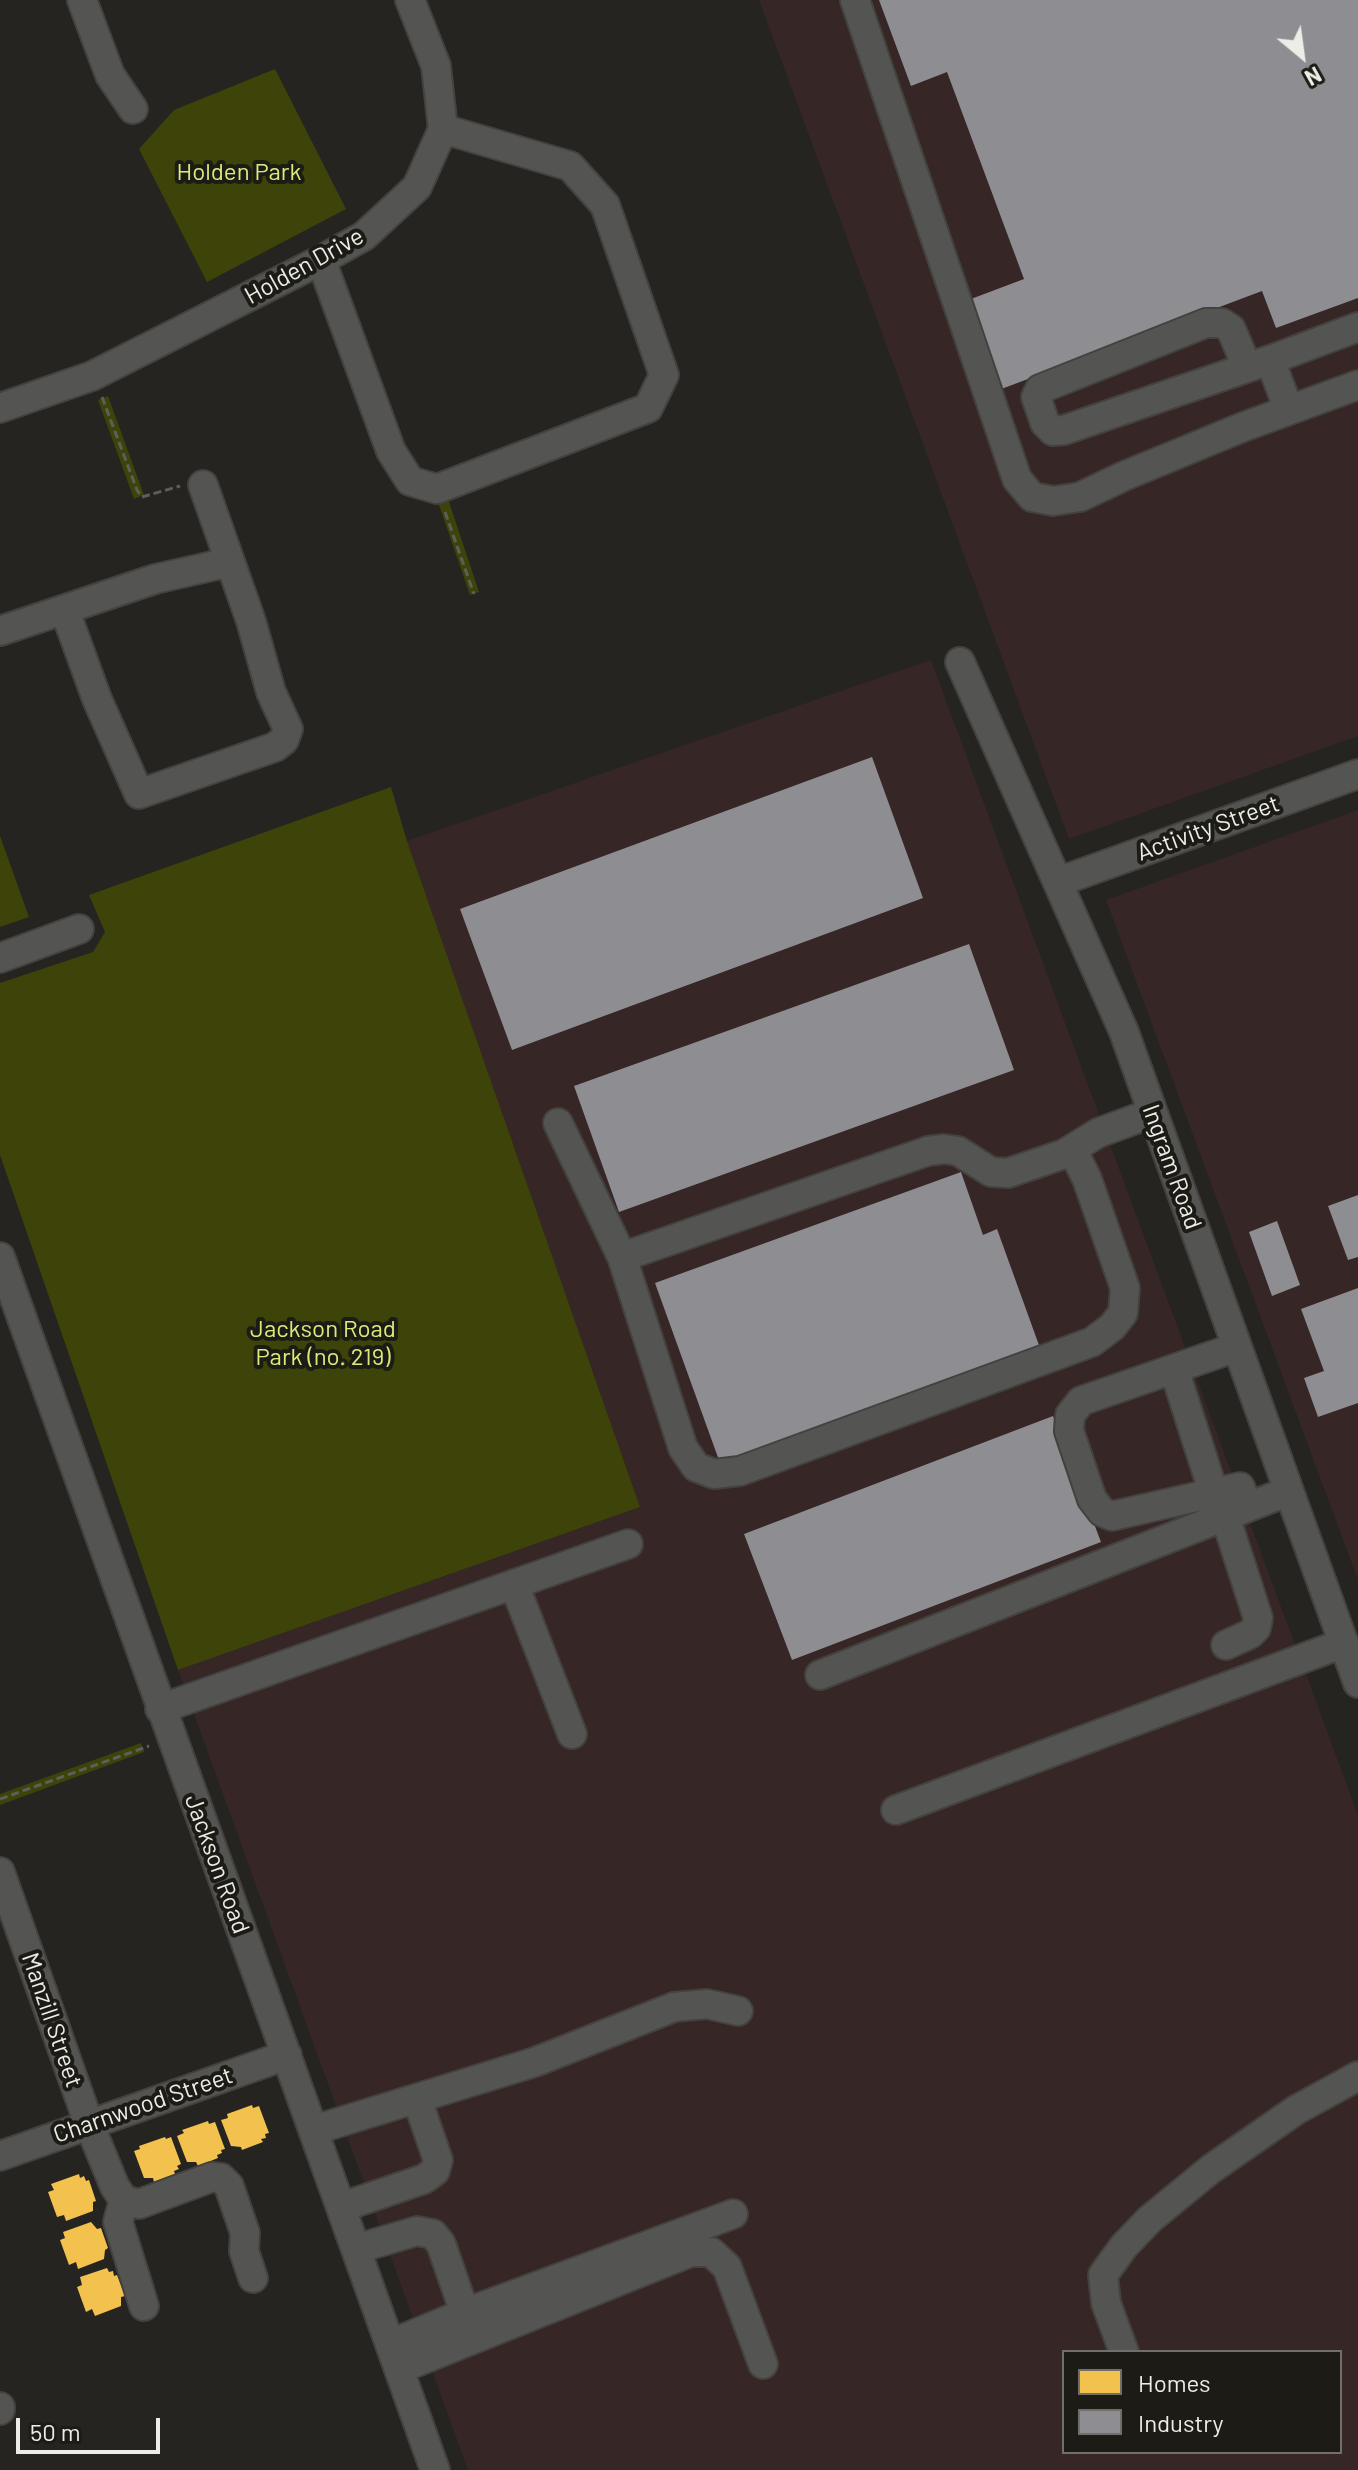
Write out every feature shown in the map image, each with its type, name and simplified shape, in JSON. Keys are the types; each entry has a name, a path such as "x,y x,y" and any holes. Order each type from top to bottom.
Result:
{"street":[{"path":"82,0 110,75 133,109"},
{"path":"321,260 391,451 410,481 437,489 648,408 664,375 605,205 570,166 443,129 436,66 410,0"},
{"path":"855,0 1017,479 1032,497 1053,501 1080,497 1124,476 1358,385"},
{"name":"Holden Drive","path":"0,408 92,376 364,236 417,187 443,129"},
{"path":"1289,410 1258,364 1231,329 1222,323 1206,323 1040,389 1036,397 1045,423 1053,431 1064,430 1258,364 1358,327"},
{"path":"65,611 97,699 139,794 275,747 284,740 288,729 271,692 251,621 203,485"},
{"path":"0,631 155,579 230,562"},
{"name":"Ingram Road","path":"960,662 1124,1032 1358,1683"},
{"name":"Activity Street","path":"1058,882 1358,774"},
{"path":"0,958 79,929"},
{"path":"622,1257 928,1151 958,1151 991,1172 1008,1173 1072,1149 1098,1133 1152,1113"},
{"path":"558,1123 622,1257 683,1448 696,1467 714,1474 740,1471 1092,1342 1112,1327 1123,1313 1125,1288 1087,1179 1072,1149"},
{"name":"Jackson Road","path":"0,1257 435,2470"},
{"path":"1232,1501 1112,1516 1102,1512 1092,1499 1069,1431 1070,1415 1081,1401 1237,1347"},
{"path":"1174,1369 1232,1501 1258,1618 1256,1628 1250,1634 1226,1645"},
{"path":"820,1675 1285,1481"},
{"path":"160,1709 628,1544"},
{"path":"514,1584 572,1734"},
{"path":"896,1810 1344,1643"},
{"name":"Manzill Street","path":"0,1872 89,2124 115,2187 124,2200"},
{"path":"314,2130 535,2062 674,2007 707,2004 738,2011"},
{"name":"Charnwood Street","path":"0,2156 287,2055"},
{"path":"1123,2350 1106,2303 1103,2275 1124,2246 1150,2219 1211,2169 1296,2110 1358,2076"},
{"path":"342,2207 424,2179 435,2171 438,2160 417,2099"},
{"path":"144,2306 118,2222 124,2200 139,2204 212,2177 221,2178 229,2186 245,2233 244,2251 253,2278"},
{"path":"395,2356 465,2313 733,2214"},
{"path":"356,2249 417,2231 433,2234 441,2244 465,2313"},
{"path":"395,2356 691,2252 711,2252 727,2267 763,2364"}],"path":[{"path":"92,376 142,497 187,483 203,485"},
{"path":"437,489 474,594"},
{"path":"0,1799 171,1738"}],"shaded area":[{"path":"759,0 1358,0 1358,736 1069,839"},
{"path":"931,660 1358,1815 1358,2470 468,2470 178,1670 640,1507 407,841"},
{"path":"1358,810 1358,1580 1106,900"}],"green space":[{"name":"Holden Park","path":"275,69 346,209 207,282 139,149 174,110"},
{"path":"108,396 144,495 134,499 98,400"},
{"path":"448,499 479,592 470,595 438,502"},
{"name":"Jackson Road Park (no. 219)","path":"391,787 407,841 640,1507 178,1670 0,1155 0,983 93,952 105,932 89,895"},
{"path":"0,836 29,917 0,927"},
{"path":"141,1743 144,1752 0,1805 0,1794"}],"building: Homes":[{"path":"252,2105 253,2108 259,2106 269,2133 261,2139 263,2142 242,2150 241,2147 231,2146 221,2120 228,2118 227,2114"},
{"path":"208,2121 209,2124 215,2122 225,2149 217,2155 218,2158 198,2166 196,2162 187,2162 177,2136 184,2133 182,2130"},
{"path":"171,2137 181,2164 174,2171 175,2174 154,2182 153,2178 144,2178 134,2151 140,2149 139,2146"},
{"path":"79,2174 80,2178 84,2176 86,2181 89,2180 96,2201 93,2202 93,2211 66,2221 64,2215 57,2217 48,2192 54,2190 51,2184"},
{"path":"91,2222 97,2229 101,2228 108,2248 104,2259 78,2269 76,2262 69,2265 60,2240 65,2238 63,2232"},
{"path":"107,2268 109,2272 113,2271 114,2276 117,2275 125,2296 121,2297 121,2306 95,2316 92,2309 86,2312 77,2287 82,2285 80,2277"}],"building: Industry":[{"path":"879,0 1358,0 1358,298 1276,328 1262,291 996,391 963,302 1024,279 947,72 911,86"},
{"path":"872,757 923,898 512,1050 460,909"},
{"path":"969,944 1014,1070 619,1212 574,1086"},
{"path":"961,1172 983,1235 997,1229 1040,1348 720,1463 655,1283"},
{"path":"1358,1195 1358,1257 1348,1260 1328,1206"},
{"path":"1277,1221 1300,1285 1272,1296 1249,1232"},
{"path":"1358,1288 1358,1403 1318,1417 1304,1378 1324,1371 1301,1309"},
{"path":"1053,1416 1101,1542 792,1660 744,1534"}]}
